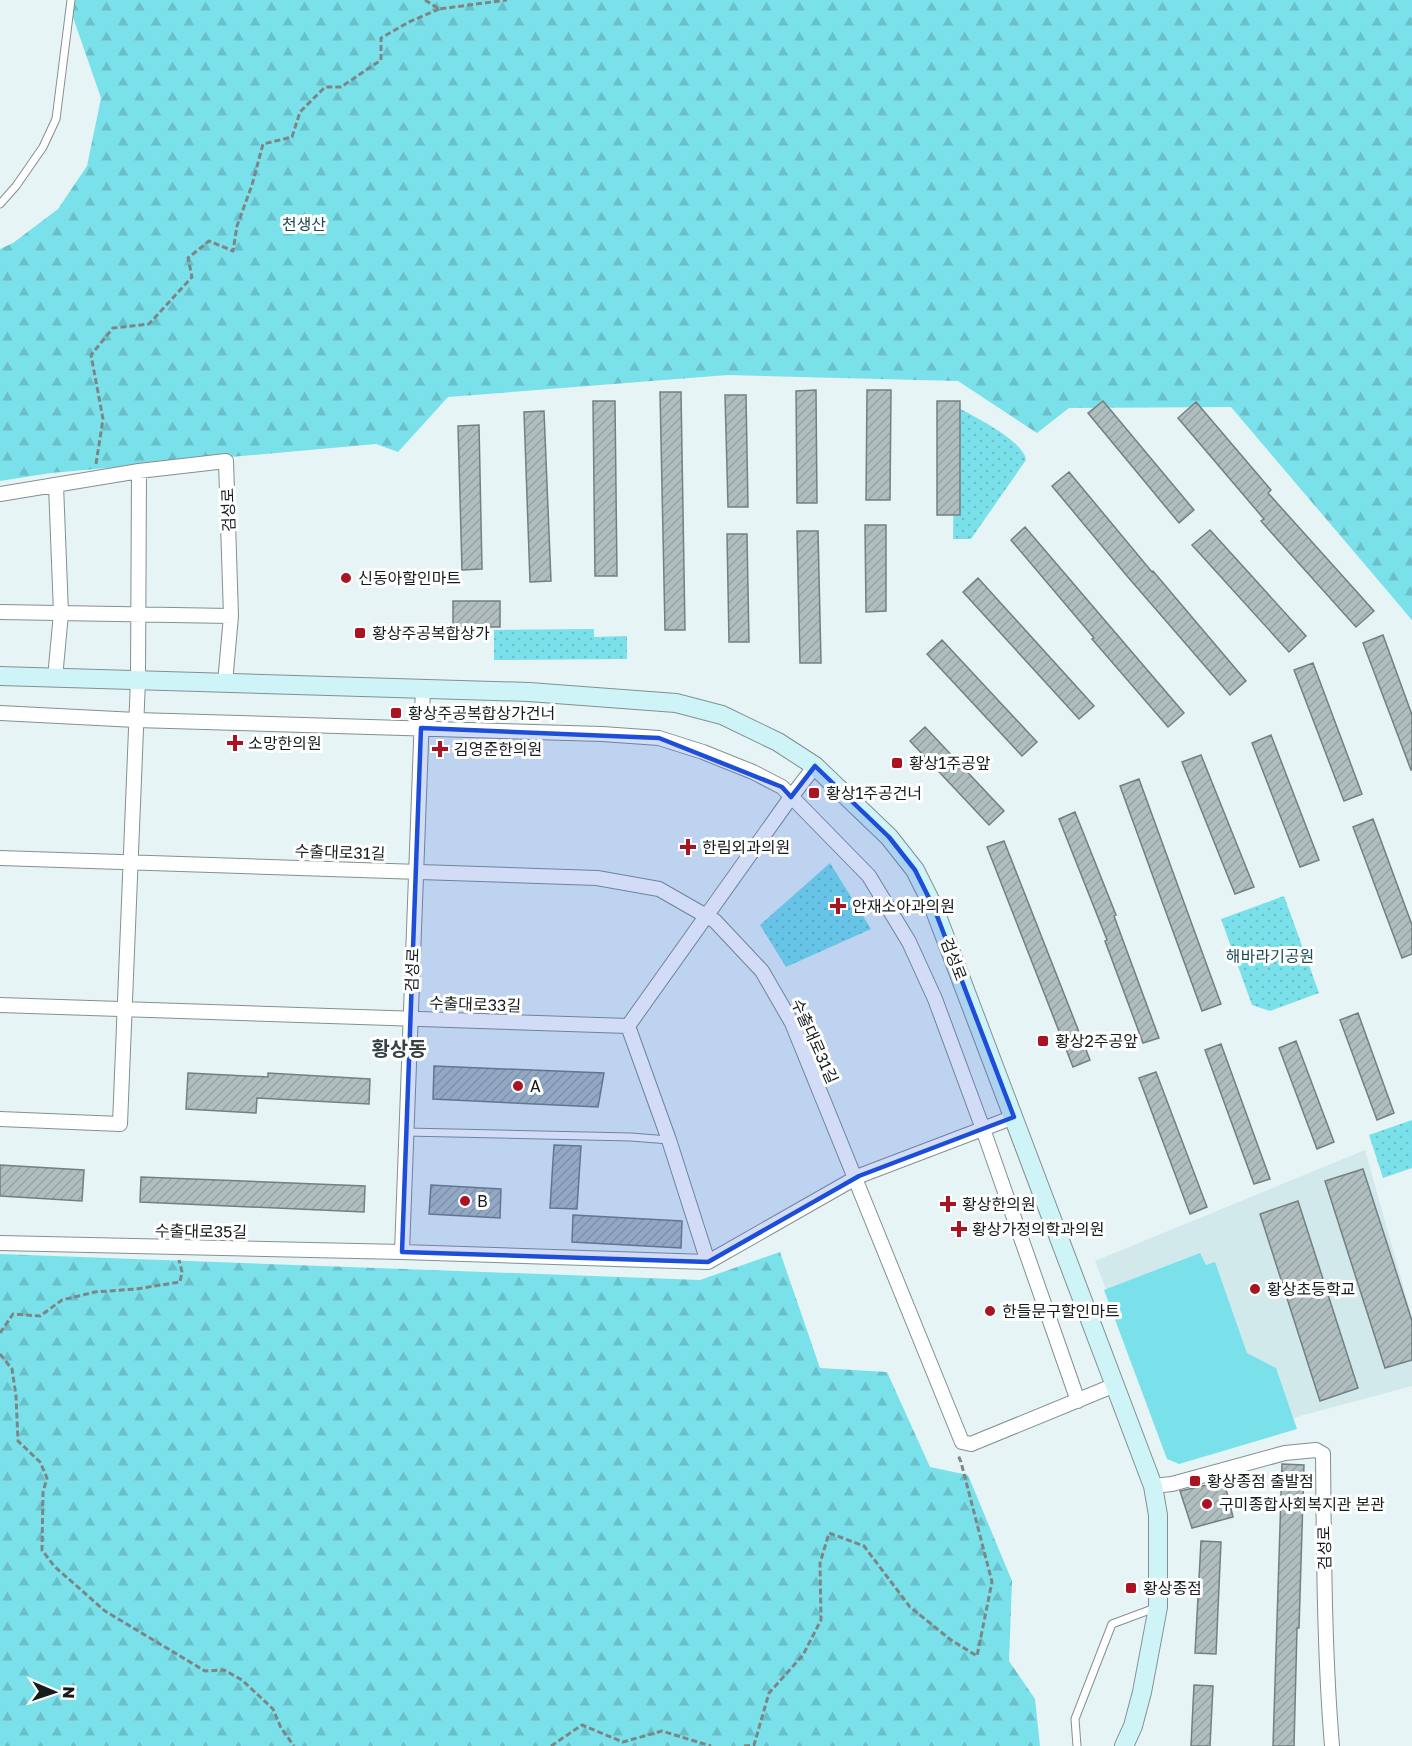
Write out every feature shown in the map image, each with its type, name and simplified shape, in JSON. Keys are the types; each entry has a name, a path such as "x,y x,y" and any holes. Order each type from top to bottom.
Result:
{"street":[{"name":"검성로","path":"0,495 138,471 226,461 231,616 225,682"},
{"path":"0,1119 120,1124 138,680 138,471"},
{"path":"55,678 61,613 56,485"},
{"path":"0,612 231,616"},
{"name":"검성로","path":"0,676 530,692 676,703 722,715 778,741 815,766 889,837 915,870 934,908 1153,1486 1158,1515 1158,1607 1142,1692 1133,1726 1124,1746"},
{"name":"검성로","path":"402,1252 423,688"},
{"path":"0,714 602,734 660,738 753,772 782,787 869,876 909,942 935,999 983,1129 1078,1401"},
{"path":"815,766 628,1026 669,1140 708,1263 855,1178 1014,1117"},
{"name":"수출대로31길","path":"0,858 597,878 658,889 715,921 762,971 792,1023 962,1442 971,1444 1115,1386"},
{"name":"수출대로33길","path":"0,1005 628,1026"},
{"name":"수출대로35길","path":"0,1243 402,1252 708,1263"},
{"name":"검성로","path":"1153,1486 1172,1484 1285,1453 1316,1450 1323,1454 1324,1582 1332,1746"}],"lane":[{"path":"0,204 16,186 43,147 56,119 71,0"},
{"path":"406,1132 631,1137 669,1140"},
{"path":"1077,1746 1075,1719 1112,1624 1158,1607"}],"path":[{"path":"425,0 439,9"},
{"path":"94,478 103,419 91,355 113,328 149,324 192,277 188,258 210,241 233,251 237,226 263,144 292,138 300,112 325,87 341,87 381,60 381,38 439,9 507,0"},
{"path":"0,1333 13,1314 40,1316 62,1300 95,1292 136,1289 180,1282 182,1272 177,1246"},
{"path":"0,1354 12,1369 18,1441 40,1462 47,1478 43,1492 42,1550 54,1566 105,1611 205,1671 224,1670 242,1680 273,1709 281,1728 294,1746"},
{"path":"744,1746 753,1745 769,1693 803,1655 821,1620 820,1563 829,1533 864,1546 910,1607 951,1640 977,1656 992,1582 957,1452"},
{"path":"551,1746 582,1725 623,1742 662,1731 711,1746"}],"highlighted area":[{"path":"421,728 659,738 782,787 791,797 815,766 889,837 915,870 934,908 1014,1117 859,1176 708,1262 402,1252"}],"shaded area":[{"name":"황상초등학교","path":"1365,1150 1412,1317 1412,1386 1173,1450 1138,1372 1095,1261"}],"green space":[{"name":"천생산","path":"67,0 1412,0 1412,620 1231,407 1069,408 1037,433 958,381 728,375 448,397 398,452 376,444 51,473 0,481 0,249 13,243 58,209 87,166 101,98"},
{"path":"955,406 1007,437 1023,452 1026,460 971,539 953,539"},
{"path":"594,629 594,637 627,636 627,659 494,660 494,630"},
{"path":"830,863 871,929 786,967 760,925"},
{"name":"해바라기공원","path":"1284,896 1319,993 1270,1011 1252,1005 1221,919"},
{"path":"1412,1120 1412,1168 1383,1178 1369,1135"},
{"path":"780,1252 820,1368 887,1372 930,1467 968,1475 1012,1581 1009,1661 1035,1699 1040,1746 0,1746 0,1254 700,1280"},
{"path":"1200,1253 1206,1265 1215,1262 1247,1353 1276,1368 1297,1429 1179,1464 1167,1459 1104,1290"}],"building":[{"path":"816,390 817,503 797,503 796,391"},
{"path":"867,390 891,390 890,500 866,500"},
{"path":"660,392 681,392 685,630 665,630"},
{"path":"725,395 746,395 748,507 728,507"},
{"path":"593,401 615,401 617,576 595,576"},
{"path":"937,401 960,401 960,515 937,515"},
{"path":"1103,401 1194,510 1179,523 1088,413"},
{"path":"1196,402 1271,490 1268,493 1374,611 1356,627 1261,521 1264,519 1178,418"},
{"path":"544,411 551,581 530,582 524,412"},
{"path":"479,425 482,569 462,570 458,426"},
{"path":"1069,472 1246,681 1230,695 1052,486"},
{"path":"865,525 886,525 886,611 866,612"},
{"path":"1025,527 1184,713 1168,727 1011,540"},
{"path":"1210,530 1306,636 1289,652 1192,545"},
{"path":"797,531 818,531 821,663 800,663"},
{"path":"727,534 747,534 749,642 729,642"},
{"path":"978,578 1094,706 1079,719 963,592"},
{"path":"453,601 500,601 500,627 453,627"},
{"path":"1383,635 1412,715 1412,770 1363,643"},
{"path":"942,640 1037,742 1022,756 927,654"},
{"path":"1313,663 1362,794 1344,801 1294,670"},
{"path":"925,727 1004,811 989,825 910,741"},
{"path":"1271,735 1319,860 1300,867 1252,743"},
{"path":"1201,755 1254,887 1235,894 1182,762"},
{"path":"1139,779 1221,1004 1202,1011 1120,786"},
{"path":"1075,812 1116,915 1114,916 1159,1038 1143,1043 1105,941 1107,940 1059,819"},
{"path":"1373,819 1412,925 1412,954 1402,958 1353,827"},
{"path":"1004,841 1090,1060 1073,1067 987,847"},
{"path":"1358,1013 1394,1113 1377,1120 1340,1020"},
{"path":"1296,1041 1334,1142 1317,1149 1279,1048"},
{"path":"1221,1044 1270,1179 1254,1184 1205,1050"},
{"name":"A","path":"434,1066 604,1073 598,1107 433,1099"},
{"path":"1156,1072 1207,1207 1190,1214 1139,1078"},
{"path":"188,1073 268,1077 268,1073 370,1079 369,1104 257,1098 256,1113 186,1109"},
{"path":"554,1145 581,1146 577,1209 550,1208"},
{"path":"0,1165 84,1170 82,1201 0,1196"},
{"path":"1363,1169 1412,1321 1412,1360 1385,1368 1325,1181"},
{"path":"141,1177 365,1186 364,1212 140,1202"},
{"name":"B","path":"431,1185 501,1189 500,1218 429,1214"},
{"path":"1298,1201 1358,1388 1320,1401 1260,1214"},
{"path":"573,1215 682,1221 681,1248 572,1242"},
{"path":"1282,1464 1304,1465 1294,1746 1273,1746"},
{"name":"구미종합사회복지관 본관","path":"1224,1481 1233,1517 1192,1528 1180,1491"},
{"path":"1201,1541 1221,1542 1216,1654 1195,1653"},
{"path":"1194,1685 1213,1686 1210,1746 1191,1746"}],"place":[{"name":"신동아할인마트","path":"346,578"},
{"name":"황상주공복합상가","path":"360,633"},
{"name":"황상주공복합상가건너","path":"396,713"},
{"name":"소망한의원","path":"235,743"},
{"name":"김영준한의원","path":"440,749"},
{"name":"황상1주공앞","path":"897,763"},
{"name":"황상1주공건너","path":"814,793"},
{"name":"한림외과의원","path":"688,847"},
{"name":"안재소아과의원","path":"838,906"},
{"name":"황상2주공앞","path":"1043,1041"},
{"name":"A","path":"518,1086"},
{"name":"B","path":"465,1201"},
{"name":"황상한의원","path":"948,1204"},
{"name":"황상가정의학과의원","path":"959,1229"},
{"name":"황상초등학교","path":"1255,1289"},
{"name":"한들문구할인마트","path":"990,1311"},
{"name":"황상종점 출발점","path":"1195,1481"},
{"name":"구미종합사회복지관 본관","path":"1207,1504"},
{"name":"황상종점","path":"1131,1588"}],"district":[{"name":"황상동","path":"399,1048"}]}
